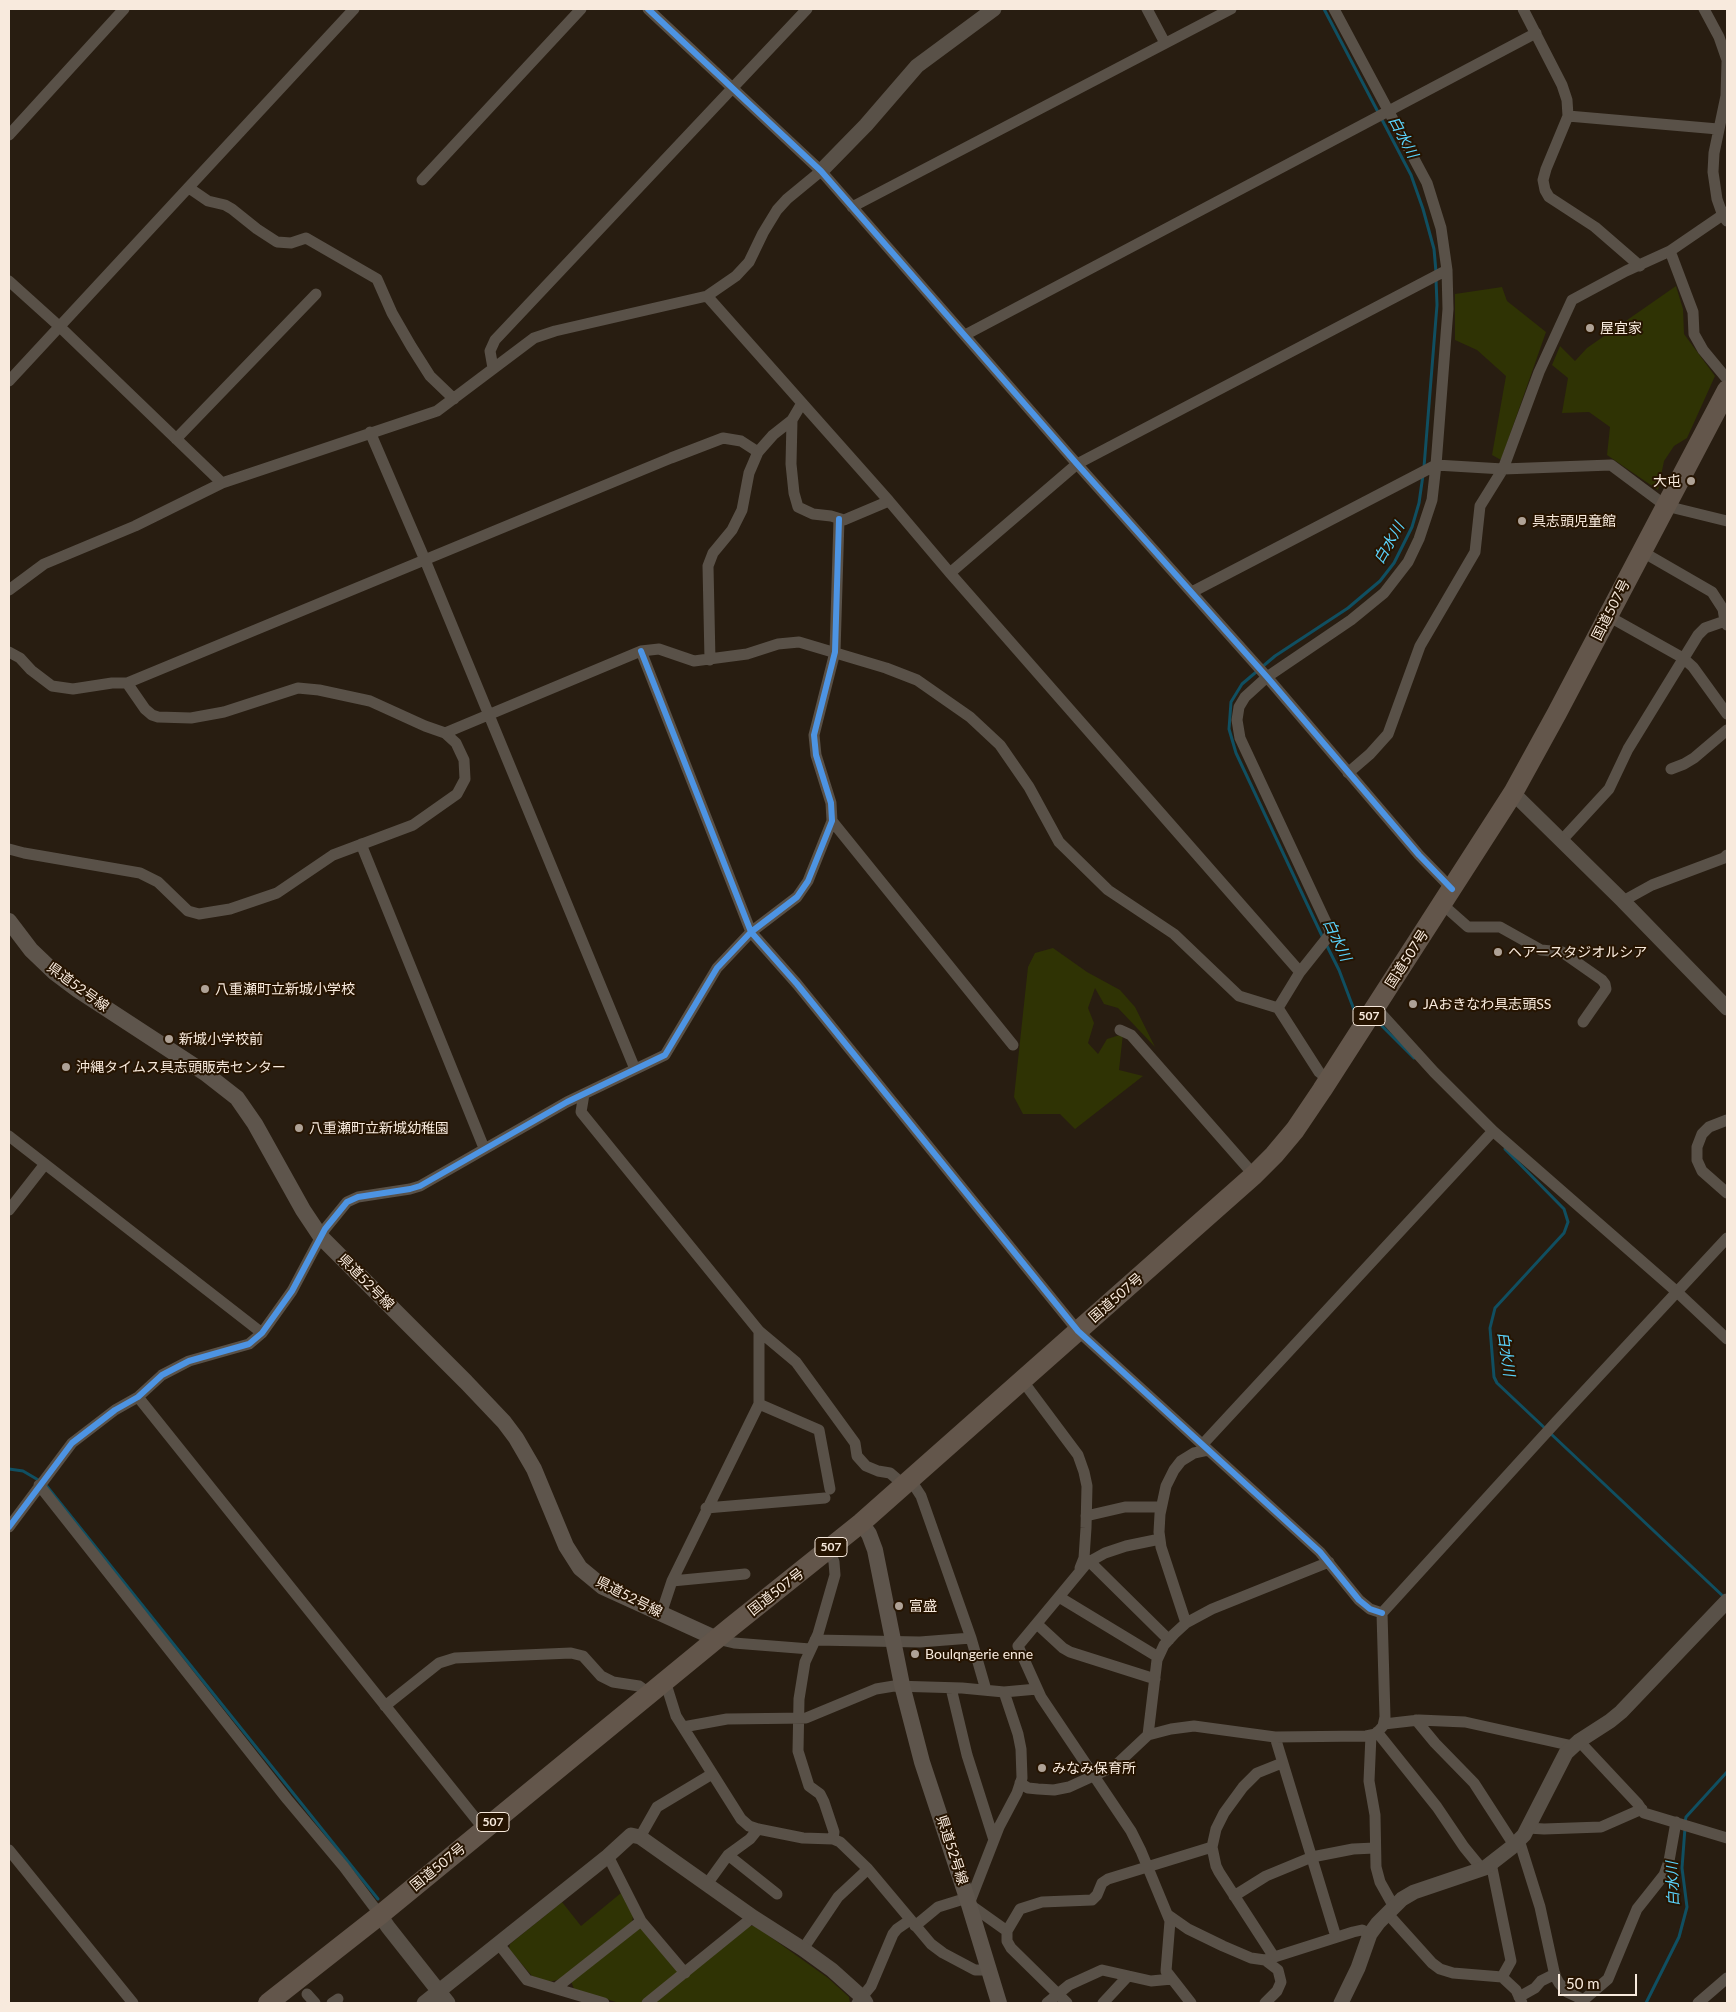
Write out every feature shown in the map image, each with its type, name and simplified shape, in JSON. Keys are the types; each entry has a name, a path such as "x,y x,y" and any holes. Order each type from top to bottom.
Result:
{"highway":[{"name":"国道507号","path":"268,2003 861,1523 1254,1175 1285,1142 1329,1080 1514,793 1727,390"}],"main road":[{"name":"県道52号線","path":"9,921 31,950 54,972 78,990 205,1073 237,1098 256,1124 302,1210 321,1237 504,1422 534,1469 566,1546 580,1568 603,1587 717,1639"},
{"name":"県道52号線","path":"861,1523 869,1534 875,1550 902,1685 922,1762 968,1901 999,2003"}],"street":[{"path":"9,134 124,9"},
{"path":"11,374 60,327 354,9"},
{"path":"422,180 581,9"},
{"path":"648,9 821,171 1077,464 1267,677 1419,855 1468,927 1500,927 1541,950 1562,952 1606,984 1606,989 1583,1022"},
{"path":"494,368 490,351 495,340 807,9"},
{"path":"9,590 44,564 135,526 222,483 436,411 534,338 707,296 736,276 749,262 777,210 787,199 821,171 866,125 917,66 994,9"},
{"path":"1147,9 1165,43"},
{"path":"852,207 1231,9"},
{"path":"1278,1008 1300,972 1331,933 1240,738 1237,720 1239,707 1245,697 1267,677 1351,620 1384,593 1408,562 1419,539 1432,500 1448,308 1447,270 1441,228 1427,183 1334,9"},
{"path":"1523,9 1562,86 1567,100 1568,116 1546,169 1543,180 1545,190 1549,197 1595,227 1640,266"},
{"path":"1348,773 1370,754 1388,734 1420,646 1475,552 1480,506 1502,469 1539,372 1572,300 1626,271 1670,251 1726,216 1717,199 1713,172 1718,129 1726,96 1727,61 1719,37 1704,9"},
{"path":"965,335 1536,34"},
{"path":"1568,116 1718,129"},
{"path":"189,188 208,201 226,205 277,242 291,242 306,238 377,279 392,313 430,376 454,399"},
{"path":"1670,251 1692,312 1694,334 1703,350 1727,379"},
{"path":"950,573 1077,464 1447,270"},
{"path":"9,281 60,327 222,483"},
{"path":"176,439 316,294"},
{"path":"707,296 889,501 1300,972"},
{"path":"710,660 708,566 713,553 732,530 742,510 749,473 758,452 772,435 792,420 802,403"},
{"path":"792,420 791,464 796,502 804,511 844,520 889,501"},
{"path":"370,432 425,560 635,1070"},
{"path":"9,652 20,658 31,670 52,686 73,689 112,683 127,683 723,438 741,440 758,452"},
{"path":"1192,592 1436,465 1502,469 1611,465 1666,506 1727,521"},
{"path":"9,1527 72,1443 115,1410 138,1397 162,1375 189,1361 249,1344 262,1333 292,1291 321,1237 347,1202 358,1197 420,1186 484,1148 584,1094 665,1055 717,968 751,932 797,897 808,881 832,821 831,803 816,755 814,735 835,652 839,520"},
{"path":"1562,840 1609,789 1628,749 1698,635 1705,628 1726,620 1724,609 1712,592 1641,552"},
{"path":"1608,616 1683,658 1692,667 1727,714"},
{"path":"445,733 641,651 659,649 694,661 710,660 747,654 790,641 835,652 917,680 970,717 1000,745 1029,787 1059,842 1108,890 1174,934 1239,996 1278,1008 1319,1072 1329,1080"},
{"path":"641,651 751,932 797,984 1078,1331 1329,1562 1359,1600 1370,1609 1382,1613"},
{"path":"9,849 140,873 158,882 188,911 199,914 230,909 277,893 333,855 414,825 457,794 465,779 464,760 456,744 445,733 370,701 319,690 298,688 224,712 191,718 158,717 145,709 127,683"},
{"path":"1671,769 1689,761 1727,730"},
{"path":"1514,793 1727,1008"},
{"path":"832,821 1013,1046"},
{"path":"361,844 484,1148"},
{"path":"1623,901 1652,885 1724,858 1727,855"},
{"path":"1375,1007 1434,1072 1493,1131 1677,1292 1727,1339"},
{"path":"1120,1030 1131,1035 1254,1175"},
{"path":"584,1094 581,1112 759,1331 796,1362 855,1443 857,1456 866,1466 890,1473 907,1482 921,1496 971,1638 986,1690"},
{"path":"1727,1120 1709,1127 1702,1134 1697,1147 1697,1160 1702,1171 1727,1193"},
{"path":"1186,1623 1160,1539 1161,1507 1166,1486 1174,1470 1181,1461 1206,1447 1493,1131"},
{"path":"9,1136 262,1333"},
{"path":"9,1210 45,1164"},
{"path":"1555,1974 1540,1981 1520,2000 1516,1990 1502,1977 1453,1973 1440,1969 1432,1963 1391,1910 1376,1867 1375,1815 1369,1781 1377,1730 1386,1708 1382,1613 1727,1238"},
{"path":"662,1614 672,1581 706,1508 759,1404 759,1331"},
{"path":"1022,1380 1078,1456 1087,1486 1083,1564 1076,1576"},
{"path":"138,1397 484,1829"},
{"path":"759,1404 819,1430"},
{"path":"706,1508 828,1493 819,1430 834,1412"},
{"path":"39,1485 287,1799 344,1867 443,1997"},
{"path":"1086,1516 1125,1507 1161,1507"},
{"path":"1160,1539 1126,1546 1105,1553 1090,1562 1076,1576 1018,1646 1041,1697 1131,1831 1168,1915 1171,1929 1166,1971 1191,2003"},
{"path":"829,1549 834,1562 835,1575 802,1679 798,1719 798,1757 809,1786 820,1794 824,1802 834,1832 833,1839"},
{"path":"1090,1562 1169,1640"},
{"path":"1148,1735 1158,1657 1169,1640 1186,1623 1241,1596 1329,1562"},
{"path":"672,1581 745,1574"},
{"path":"1059,1597 1158,1657"},
{"path":"1341,2003 1358,1968 1370,1934 1391,1910 1414,1892 1487,1866 1516,1843 1528,1828 1559,1764 1576,1743 1621,1712 1727,1600"},
{"path":"1037,1624 1070,1652 1155,1679"},
{"path":"717,1639 766,1646 971,1638"},
{"path":"385,1706 439,1663 455,1658 571,1653 583,1656 601,1676 613,1682 657,1688 673,1709 741,1819 749,1826 803,1838 833,1839 848,1847 931,1944 943,1953 975,1970 989,1970"},
{"path":"683,1727 727,1719 798,1719 817,1714 876,1689 902,1685 1004,1692 1037,1689"},
{"path":"951,1688 967,1755 994,1840"},
{"path":"968,1901 1020,1783 1021,1749 1004,1692"},
{"path":"1416,1720 1435,1743 1474,1783 1516,1843 1540,1907 1555,1974 1566,1992 1582,2001 1608,1980 1637,1909 1664,1875 1669,1862 1676,1822"},
{"path":"1020,1783 1028,1788 1054,1790 1069,1787 1115,1766 1148,1735 1171,1729 1194,1726 1275,1737 1377,1730 1416,1720 1441,1720 1465,1722 1576,1743 1644,1813 1727,1838"},
{"path":"1377,1730 1437,1806 1464,1847 1487,1866 1511,1961 1502,1977"},
{"path":"1275,1737 1336,1938"},
{"path":"1265,2003 1277,1991 1281,1982 1278,1970 1216,1866 1212,1847 1216,1829 1224,1813 1243,1786 1257,1773 1282,1763"},
{"path":"640,1837 657,1807 712,1774"},
{"path":"1528,1828 1593,1829 1642,1809"},
{"path":"707,1884 728,1855 750,1839 758,1829"},
{"path":"424,2003 443,1997 498,1943 608,1856 631,1835 640,1837 832,1970 862,2001 877,1974 893,1934 897,1929 913,1923 938,1907 968,1901 1007,1931"},
{"path":"1067,2003 1011,1948 1007,1941 1007,1931 1020,1909 1042,1902 1092,1900 1097,1895 1098,1888 1108,1878 1212,1847"},
{"path":"1234,1896 1266,1876 1312,1857 1353,1849 1375,1848"},
{"path":"9,1850 133,2003"},
{"path":"728,1855 777,1894"},
{"path":"608,1856 641,1921 685,1972"},
{"path":"802,1949 838,1897 868,1869"},
{"path":"1168,1915 1188,1929 1251,1958 1270,1959 1362,1930 1370,1934"},
{"path":"647,2003 753,1917"},
{"path":"556,1988 641,1921"},
{"path":"498,1943 527,1980 604,2003"},
{"path":"1047,2003 1069,1985 1102,1970 1150,1981 1172,1979"},
{"path":"1103,2003 1128,1976"},
{"path":"1698,2003 1727,1978"}],"green space":[{"path":"1676,286 1683,309 1684,334 1715,376 1687,438 1674,446 1664,461 1658,490 1607,455 1610,427 1589,412 1562,413 1568,378 1552,365 1560,346 1575,361 1587,348"},
{"path":"1502,287 1507,301 1546,332 1501,460 1492,455 1506,376 1477,350 1455,340 1455,294"},
{"path":"1053,948 1087,972 1120,990 1135,1007 1155,1047 1118,1008 1104,1004 1095,988 1088,1008 1094,1023 1088,1043 1098,1054 1107,1039 1123,1034 1119,1070 1143,1076 1075,1129 1060,1114 1023,1114 1014,1097 1028,967 1035,953"},
{"path":"621,1893 633,1916 632,1922 561,1979 549,1982 532,1976 509,1949 510,1944 562,1902 581,1926"},
{"path":"749,1926 755,1926 828,1978 849,1997 850,2003 654,2003"},
{"path":"638,1928 642,1928 677,1969 677,1974 641,2003 619,2003 574,1989 571,1981"}],"waterway":[{"name":"白水川","path":"1324,9 1411,175 1434,249 1436,272"},
{"name":"白水川","path":"1424,467 1437,305 1436,279"},
{"name":"白水川","path":"1323,938 1236,753 1229,729 1231,702 1242,684 1275,656 1348,608 1380,581 1394,563 1412,527 1419,503 1423,475"},
{"name":"白水川","path":"1326,944 1339,970 1356,1015"},
{"name":"白水川","path":"1382,1026 1414,1058"},
{"name":"白水川","path":"1505,1149 1564,1209 1568,1222 1564,1233 1495,1308 1490,1328 1494,1377 1497,1383 1725,1598"},
{"path":"9,1469 23,1471 40,1481"},
{"path":"45,1484 378,1899"},
{"name":"白水川","path":"1685,1822 1686,1817 1727,1772"},
{"name":"白水川","path":"1646,2003 1679,1937 1687,1907 1682,1868 1685,1828"}],"cycle path":[{"path":"648,9 821,171 1077,464 1267,677 1419,855 1452,889"},
{"path":"9,1527 72,1443 115,1410 138,1397 162,1375 189,1361 249,1344 262,1333 292,1291 325,1229 347,1202 358,1197 420,1186 567,1102 665,1055 717,968 751,932 797,897 808,881 832,821 831,803 816,755 814,735 835,652 839,519"},
{"path":"641,651 751,932 797,984 1078,1331 1320,1552 1359,1600 1370,1609 1382,1613"}],"place":[{"name":"屋宜家","path":"1590,328"},
{"name":"大屯","path":"1691,481"},
{"name":"具志頭児童館","path":"1522,521"},
{"name":"ヘアースタジオルシア","path":"1498,952"},
{"name":"八重瀬町立新城小学校","path":"205,989"},
{"name":"JAおきなわ具志頭SS","path":"1413,1004"},
{"name":"新城小学校前","path":"169,1039"},
{"name":"沖縄タイムス具志頭販売センター","path":"66,1067"},
{"name":"八重瀬町立新城幼稚園","path":"299,1128"},
{"name":"富盛","path":"899,1606"},
{"name":"Boulqngerie enne","path":"915,1654"},
{"name":"みなみ保育所","path":"1042,1768"}]}
